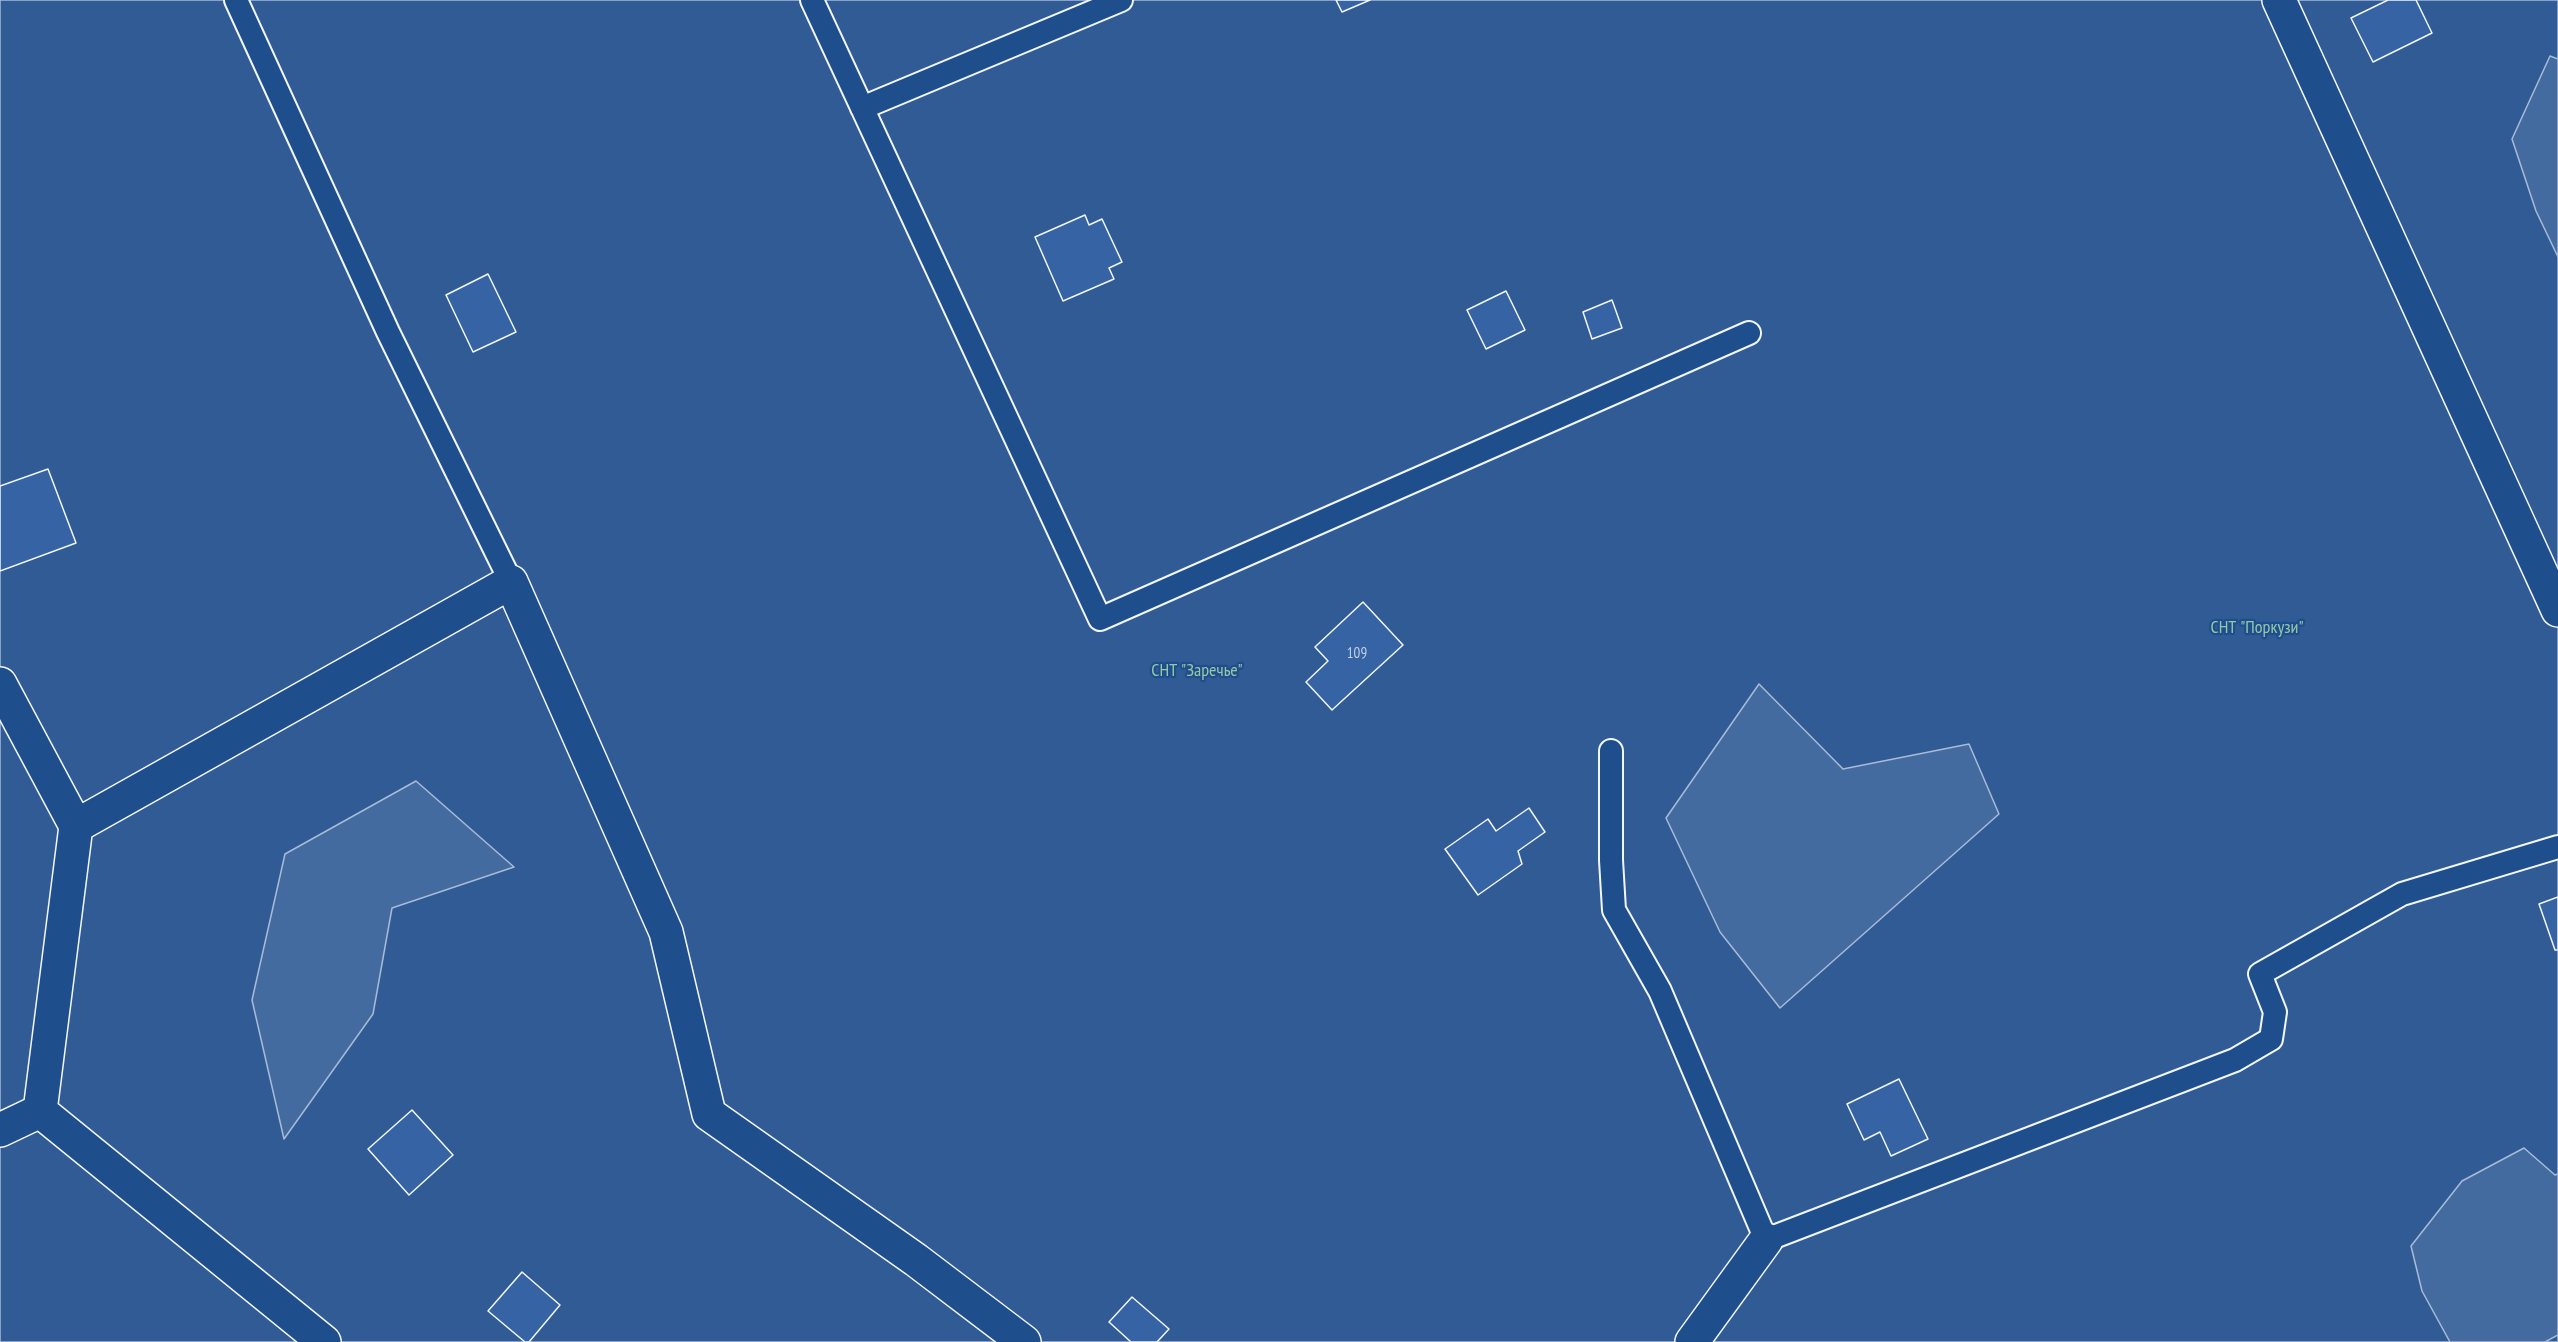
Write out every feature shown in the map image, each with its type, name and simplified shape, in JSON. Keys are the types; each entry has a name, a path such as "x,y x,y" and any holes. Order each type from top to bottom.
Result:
{"street":[{"path":"2279,0 2558,610"},
{"path":"76,826 511,582 666,932 710,1114 916,1260 1024,1342"},
{"path":"0,684 76,826 40,1111"},
{"path":"0,1130 40,1111"},
{"path":"40,1111 324,1342"},
{"path":"1692,1342 1766,1240"}],"lane":[{"path":"236,0 388,332 511,582"},
{"path":"812,0 1100,619 1749,333"},
{"path":"862,108 1121,0"},
{"path":"1611,751 1611,860 1614,910 1660,991 1766,1240 2235,1060 2271,1039 2276,1012 2260,974 2402,894 2558,847"}],"shaded area":[{"name":"СНТ \"Заречье\"","path":"0,0 2558,0 2558,1342 0,1342"},
{"path":"2550,56 2558,59 2558,257 2536,211 2512,139"},
{"path":"1759,684 1843,769 1969,744 1999,814 1780,1008 1720,932 1666,818"},
{"path":"416,781 514,867 392,908 373,1014 284,1139 252,1000 285,854"},
{"path":"2524,1148 2555,1175 2558,1174 2558,1335 2545,1342 2450,1342 2422,1291 2411,1246 2462,1181"}],"building":[{"path":"1336,0 1370,0 1342,12"},
{"path":"2388,0 2416,0 2432,33 2373,62 2351,18"},
{"path":"1085,215 1089,225 1102,219 1122,262 1109,268 1114,279 1063,301 1035,237"},
{"path":"488,274 516,332 473,352 446,295"},
{"path":"1506,291 1525,330 1486,349 1467,310"},
{"path":"1612,300 1622,328 1592,339 1583,312"},
{"path":"48,469 76,543 0,571 0,486"},
{"path":"1363,602 1403,645 1332,710 1306,682 1328,661 1315,647"},
{"path":"1529,808 1545,832 1518,851 1522,864 1478,895 1445,849 1488,819 1496,831"},
{"path":"2558,897 2558,950 2555,950 2539,904"},
{"path":"1899,1079 1928,1139 1891,1156 1880,1132 1864,1140 1847,1104"},
{"path":"412,1110 453,1155 409,1195 368,1149"},
{"path":"522,1272 560,1305 529,1342 525,1342 488,1311"},
{"path":"1132,1297 1169,1329 1157,1342 1131,1342 1109,1322"}],"park label":[{"name":"СНТ \"Поркузи\"","path":"2257,628"}]}
